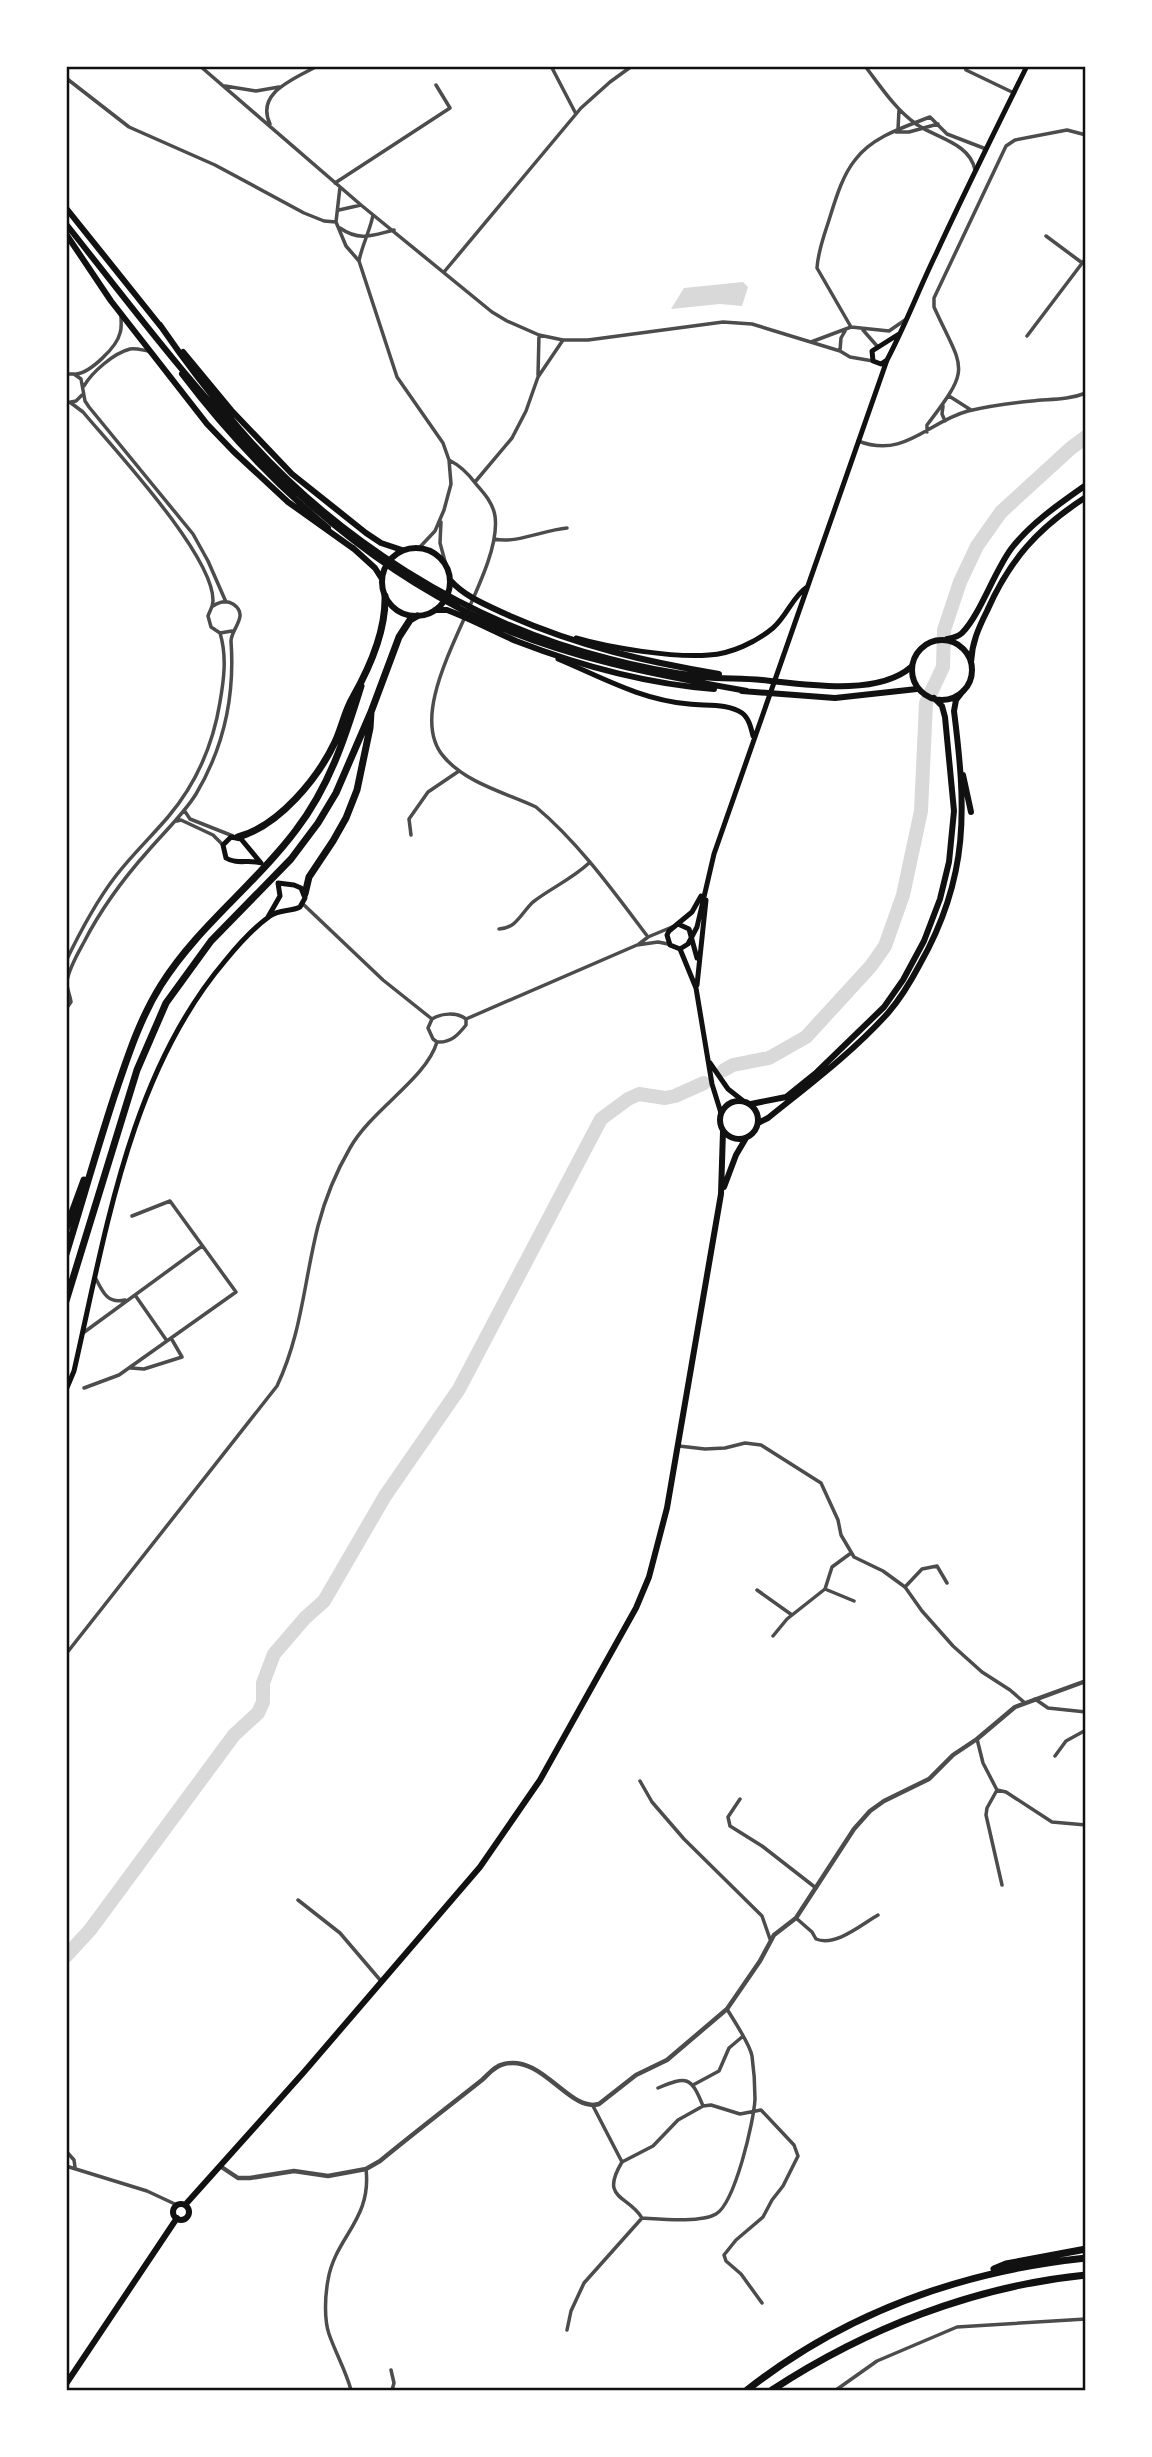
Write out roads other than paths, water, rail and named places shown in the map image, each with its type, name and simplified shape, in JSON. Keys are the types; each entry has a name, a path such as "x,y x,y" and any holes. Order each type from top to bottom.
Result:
{"highway":[{"path":"66,1254 139,1026 159,987 201,931 271,861 308,814 326,785 344,743 384,622 385,596"},
{"path":"66,1301 149,1037 166,1003 211,941 291,859 318,823 336,793 371,712 399,637 410,620 417,616"},
{"path":"237,837 249,834 275,816 315,776 326,760 353,697 361,686"},
{"path":"305,894 309,877 340,829 357,790 371,712"},
{"path":"66,1229 94,1160"},
{"path":"747,2390 839,2331 922,2294 1006,2264 1086,2249"},
{"path":"980,2275 1086,2258"},
{"path":"772,2390 842,2348 911,2318 1002,2290 1086,2275"}],"main road":[{"path":"680,949 688,944 697,927 714,855 888,359 1027,66"},
{"path":"66,208 231,410 292,474 351,523 381,543 402,550 419,548 435,553 446,565 450,580 445,600 435,610"},
{"path":"66,224 198,395 259,466 375,568 382,579 385,596 394,608 401,613 417,616 442,609 636,693 676,703 723,707 741,712 748,719 754,738"},
{"path":"66,234 121,314 207,424 249,468 304,515 354,549"},
{"path":"160,325 186,362 254,444 354,537"},
{"path":"881,380 870,354 878,346 900,334"},
{"path":"878,346 887,349 888,359"},
{"path":"165,349 266,464 304,500 402,570 434,589 517,627 609,659 747,691"},
{"path":"875,362 888,359"},
{"path":"674,675 836,686 895,677 911,667 920,650 928,644 960,636 1011,548 1033,525 1086,485"},
{"path":"758,1123 768,1118 857,1045 889,1012 930,947 954,886 959,856 962,808 954,711 956,700 970,682 972,643 1010,566 1041,530 1086,497"},
{"path":"382,579 388,562 402,550"},
{"path":"450,580 468,596 539,628 628,657 750,679"},
{"path":"539,628 604,645 710,655 725,652 761,637 783,618 800,591 807,587"},
{"path":"947,639 962,648 971,663"},
{"path":"519,642 598,667 696,687 800,696 850,697 908,688 917,689 943,702 963,691"},
{"path":"911,667 917,689"},
{"path":"751,1104 786,1097 817,1072 884,1007 903,980 924,941 940,899 949,862 954,811 943,702"},
{"path":"959,760 971,812"},
{"path":"237,837 261,863 230,860 224,853 223,845 228,839 237,837"},
{"path":"268,917 296,909 303,904 305,894 301,888 278,883 282,905 289,909"},
{"path":"177,2218 173,2211 177,2205 185,2205 220,2166 382,1982 506,1833 590,1693 636,1608 649,1577 667,1508 721,1194 721,1113 712,1084 696,988 680,949 670,945 667,935 691,912 705,889"},
{"path":"696,988 705,889"},
{"path":"66,1390 74,1371 133,1135 161,1061 188,1010 214,974 268,917 280,894"},
{"path":"675,926 684,925 691,935 698,967"},
{"path":"709,1061 719,1079 756,1110 758,1123 736,1155 721,1194"},
{"path":"721,1113 729,1103 742,1100"},
{"path":"723,1131 734,1138 746,1138"},
{"path":"177,2218 182,2219 188,2214 185,2205"},
{"path":"66,2385 177,2218"}],"street":[{"path":"200,66 360,205 492,312 507,321 539,335 563,340 588,340 730,322 752,324 840,351 850,357 875,362"},
{"path":"551,66 576,114"},
{"path":"444,272 576,114 632,66"},
{"path":"865,66 900,110 914,123 956,145 970,158 975,173"},
{"path":"965,66 966,69 1014,93"},
{"path":"273,130 265,108 270,96 281,86 316,67"},
{"path":"66,78 129,127 215,166 304,213 324,221 336,222"},
{"path":"335,183 450,108 436,85"},
{"path":"223,86 256,91 281,86"},
{"path":"897,130 900,110"},
{"path":"849,328 817,268 818,257 846,174 855,160 878,140 930,117 947,134 987,149"},
{"path":"897,130 909,132 938,124"},
{"path":"927,432 927,425 944,404 959,377 960,363 934,307 934,298 1006,146 1015,140 1067,130 1086,135"},
{"path":"956,145 969,144"},
{"path":"340,187 336,222 346,246 359,261 397,377 443,443 449,460 451,484 441,520 440,543 446,565"},
{"path":"339,210 360,205"},
{"path":"359,261 373,215"},
{"path":"340,228 351,236 367,236 394,230"},
{"path":"1046,236 1081,262"},
{"path":"1027,336 1086,258"},
{"path":"66,374 81,374 116,344 121,333 121,314"},
{"path":"808,343 849,328 889,331 905,320"},
{"path":"840,351 841,338 849,328"},
{"path":"862,329 878,346"},
{"path":"538,377 539,335"},
{"path":"475,482 512,438 526,411 538,377 563,340"},
{"path":"69,403 80,398 93,373 121,352 135,348 153,353"},
{"path":"74,374 81,379 84,386"},
{"path":"69,403 83,412 184,536 208,580 213,595 208,621 211,627 220,633 232,631 239,624 240,615 236,607 226,602 193,534 89,407 83,393"},
{"path":"858,441 870,446 884,447 906,442 971,410 1068,398 1086,393"},
{"path":"949,396 971,410"},
{"path":"944,404 942,414 945,421"},
{"path":"449,460 461,466 490,501 494,513 494,539 476,591 441,670 434,706 433,737 437,748 459,771 536,807 558,827 648,937"},
{"path":"419,548 441,520"},
{"path":"494,539 506,541 551,529 567,528"},
{"path":"213,606 226,602"},
{"path":"66,1009 71,1002 67,989 69,974 98,916 135,865 175,822 209,769 228,713 232,684 232,631"},
{"path":"66,961 79,933 114,878 180,802 205,759 215,731 224,682 225,661 220,633"},
{"path":"411,835 408,819 428,792 459,771"},
{"path":"184,810 190,819 237,837"},
{"path":"175,822 181,820 213,835 223,845"},
{"path":"499,929 512,925 534,901 577,874 589,863"},
{"path":"303,904 383,980 432,1020"},
{"path":"466,1019 675,926"},
{"path":"637,945 658,942 670,945"},
{"path":"444,1015 461,1015 466,1019 466,1025 450,1041 437,1042 428,1028 432,1020 444,1015"},
{"path":"66,1654 277,1386 292,1348 311,1268 317,1227 326,1199 351,1146 369,1120 423,1068 437,1042"},
{"path":"84,1388 119,1375 236,1292 170,1201 132,1216"},
{"path":"83,1333 202,1246"},
{"path":"96,1279 108,1298 114,1301 127,1300"},
{"path":"128,1368 144,1369 182,1357 135,1294"},
{"path":"677,1446 725,1448 753,1443 761,1445 821,1483 841,1535 858,1561 883,1571 905,1587 953,1646 982,1672 1025,1703"},
{"path":"773,1636 792,1615 825,1589 832,1567 851,1553"},
{"path":"905,1587 922,1569 936,1566 947,1583"},
{"path":"825,1589 854,1601"},
{"path":"757,1590 792,1615"},
{"path":"220,2166 238,2178 250,2179 294,2171 328,2176 366,2169 380,2161 502,2064 529,2066 581,2102 593,2106 599,2104 636,2075 667,2060 727,2009 771,1940 778,1931 796,1918 854,1829 870,1811 884,1801 929,1779 953,1755 977,1739 1008,1711 1086,1681"},
{"path":"1035,1699 1048,1708 1086,1712"},
{"path":"1055,1756 1066,1741 1086,1730"},
{"path":"977,1739 982,1763 997,1790 1006,1792 1052,1822 1086,1825"},
{"path":"640,1781 652,1802 684,1839 762,1916 771,1940"},
{"path":"997,1790 986,1812 1002,1885"},
{"path":"740,1799 728,1817 730,1826 762,1846 817,1888"},
{"path":"298,1900 340,1933 382,1982"},
{"path":"796,1918 816,1939 824,1941 839,1937 878,1915"},
{"path":"567,2330 571,2311 584,2283 642,2218 699,2218 718,2213 736,2181 744,2157 755,2100 752,2056 727,2009"},
{"path":"693,2085 719,2071 729,2048 741,2037"},
{"path":"658,2088 680,2079 693,2085 703,2106"},
{"path":"642,2218 635,2208 620,2199 617,2194 615,2179 622,2162 653,2146 678,2120 703,2106 711,2105 740,2114 758,2109 764,2112 798,2152 790,2173 763,2217 725,2251 726,2261 741,2274 762,2303"},
{"path":"593,2106 622,2162"},
{"path":"66,2151 74,2160 75,2168"},
{"path":"66,2166 147,2191 177,2205"},
{"path":"351,2390 326,2324 328,2278 334,2260 361,2212 368,2189 366,2169"},
{"path":"836,2390 877,2361 957,2327 1086,2319"},
{"path":"391,2370 394,2383 392,2390"}],"waterway":[{"path":"724,1070 733,1065 769,1058 806,1037 871,966 885,946 903,895 921,811 926,703 943,667 944,630 960,582 977,546 1001,512 1086,437"},
{"path":"66,1956 90,1930 234,1735 258,1713 263,1702 263,1683 274,1654 305,1618 324,1601 385,1496 459,1389 601,1119 639,1094 665,1098 704,1083"}]}
